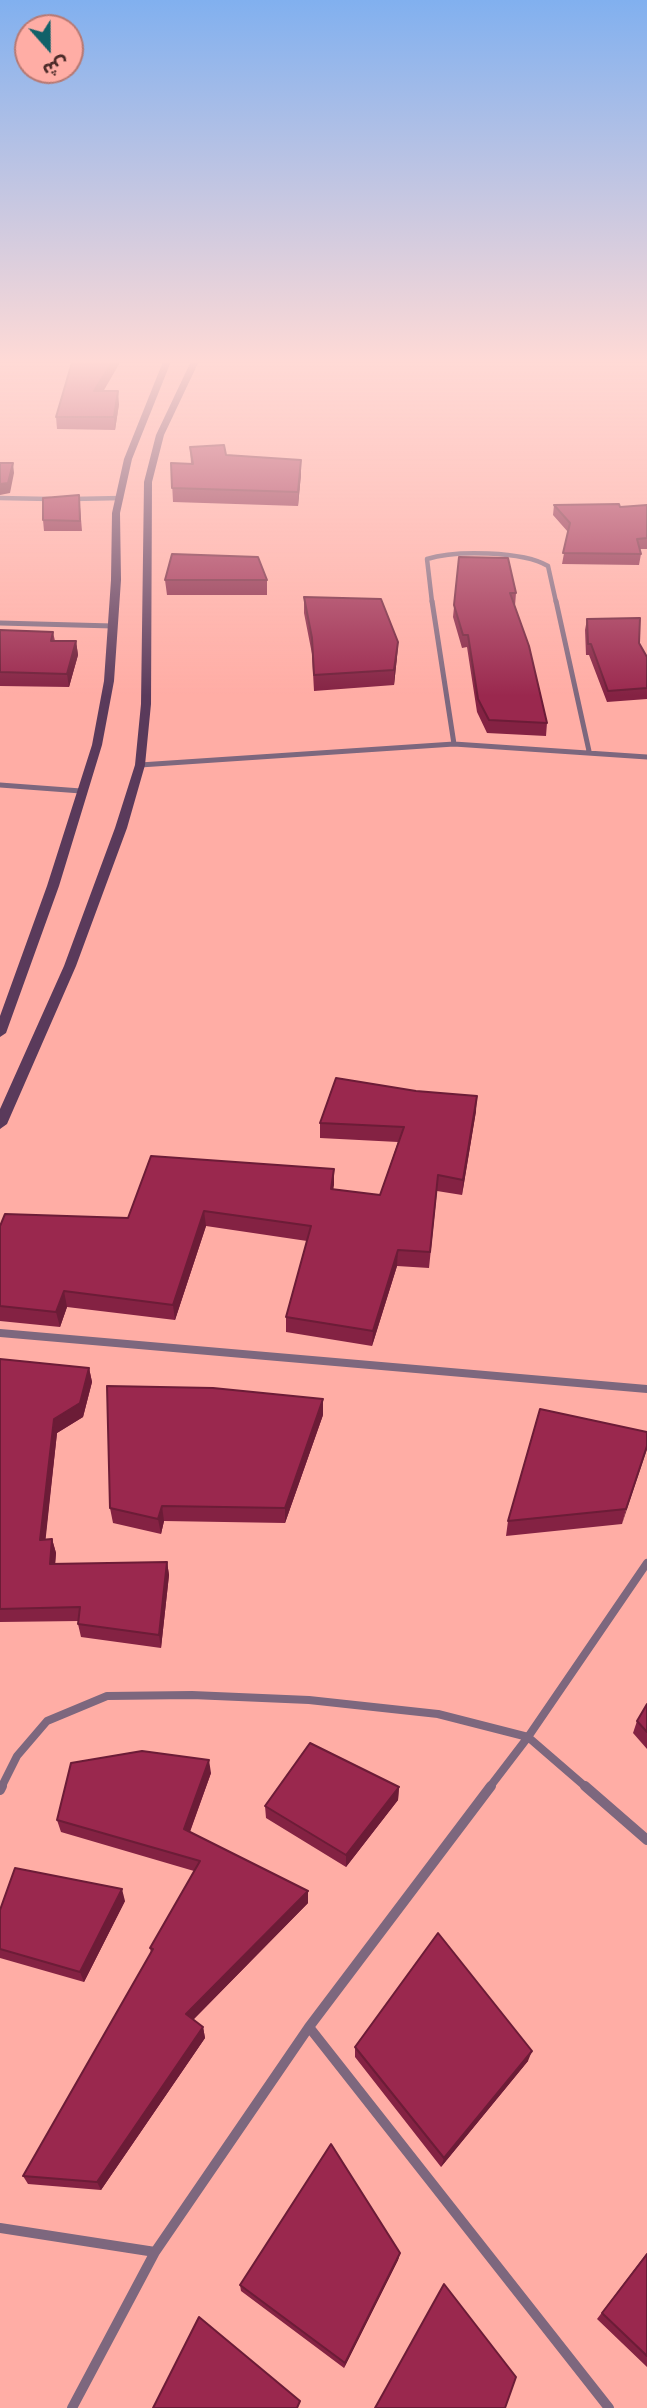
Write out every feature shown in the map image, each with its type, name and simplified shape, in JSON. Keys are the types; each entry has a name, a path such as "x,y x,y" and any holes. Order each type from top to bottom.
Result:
{"main road":[{"path":"0,1033 53,886 97,745 109,681 116,513 126,471"},
{"path":"0,1124 75,955 121,828 140,765 146,704 149,482 151,471"}],"street":[{"path":"0,498 54,499"},
{"path":"68,499 121,498"},
{"path":"454,744 436,640 427,559 527,556 548,566 589,751"},
{"path":"0,623 113,626"},
{"path":"140,765 454,744 647,757"},
{"path":"0,785 81,791"},
{"path":"0,1333 647,1390"},
{"path":"72,2408 155,2252 309,2027 528,1737 647,1563"},
{"path":"0,1790 17,1756 47,1721 107,1696 192,1695 309,1700 438,1714 528,1737 647,1840"},
{"path":"309,2027 609,2408"},
{"path":"0,2228 155,2252"}],"building":[{"path":"0,471 11,471 8,483 0,484"},
{"path":"171,471 300,471 298,492 172,488"},
{"path":"79,495 80,521 43,520 43,498"},
{"path":"619,504 620,507 647,505 647,538 637,539 641,554 563,553 570,523 554,505"},
{"path":"172,554 258,557 267,580 165,580"},
{"path":"459,557 508,558 516,593 510,593 529,646 547,723 489,720 478,699 468,635 463,635 454,605"},
{"path":"304,597 381,599 398,642 394,670 314,675 312,638"},
{"path":"640,618 639,643 647,657 647,688 608,691 591,644 588,644 587,619"},
{"path":"0,630 53,632 51,641 76,641 67,674 0,672"},
{"path":"336,1078 416,1091 477,1096 463,1180 438,1175 430,1252 398,1250 373,1331 286,1317 311,1226 204,1211 173,1305 64,1291 56,1312 0,1306 0,1226 5,1214 128,1218 151,1156 334,1169 331,1189 380,1195 404,1127 320,1123"},
{"path":"0,1359 89,1368 80,1403 54,1419 40,1540 52,1539 50,1564 167,1562 159,1635 78,1624 80,1607 0,1609"},
{"path":"107,1386 213,1388 323,1399 285,1508 162,1506 158,1519 110,1508"},
{"path":"540,1409 647,1432 647,1446 626,1509 508,1521"},
{"path":"647,1704 647,1732 637,1721"},
{"path":"310,1743 399,1787 346,1855 265,1806"},
{"path":"142,1751 209,1760 184,1829 308,1891 186,2014 203,2027 97,2182 23,2176 153,1949 150,1948 200,1861 57,1820 71,1763"},
{"path":"15,1868 122,1889 80,1972 0,1949 0,1910"},
{"path":"438,1933 532,2051 444,2158 355,2047"},
{"path":"331,2144 400,2253 345,2363 240,2285"},
{"path":"647,2254 647,2356 602,2313"},
{"path":"444,2284 516,2377 505,2408 375,2408"},
{"path":"199,2317 300,2401 297,2408 153,2408"}]}
